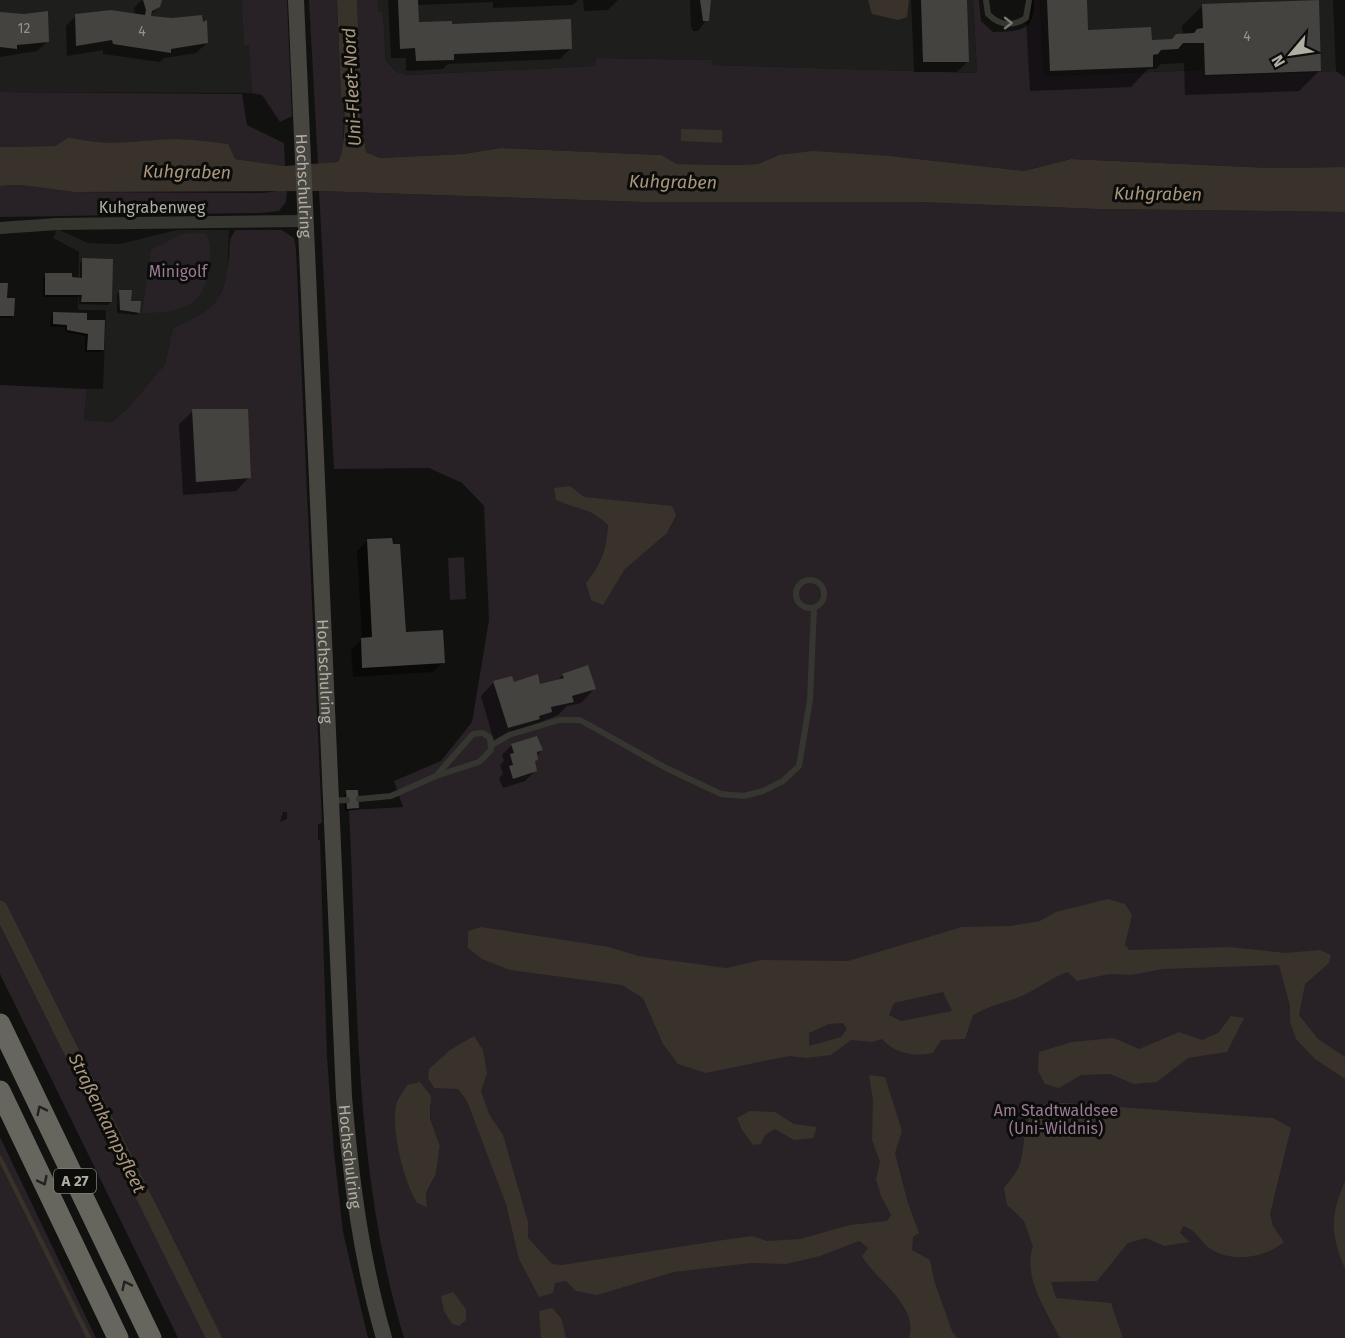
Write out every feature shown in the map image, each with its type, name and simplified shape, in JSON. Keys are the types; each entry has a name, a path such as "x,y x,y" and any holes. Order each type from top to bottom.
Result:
{"highway":[{"name":"A 27","path":"0,1024 152,1338"},
{"name":"A 27","path":"0,1091 118,1338"}],"street":[{"name":"Hochschulring","path":"296,0 304,221 339,801 348,1152 364,1259 384,1338"},
{"name":"Kuhgrabenweg","path":"0,228 57,224 304,221"}],"lane":[{"path":"986,0 988,14 996,23 1008,24 1026,18 1029,0"},
{"path":"804,582 816,582 824,590 822,603 814,608 805,607 798,600 798,588 804,582"},
{"path":"492,745 509,735 559,720 580,720 666,768 721,794 744,796 763,791 783,781 799,766 810,700 814,608"},
{"path":"359,799 391,796 436,776 465,767 489,754 492,745 490,738 483,733 473,734 436,776"}],"shaded area":[{"path":"0,0 247,0 252,93 0,92"},
{"path":"378,0 973,0 977,73 711,65 710,60 598,58 594,66 408,75 397,72 386,61 383,12 379,11"},
{"path":"1040,0 1333,0 1336,71 1205,76 1203,70 1044,76"},
{"path":"57,229 88,243 120,244 177,230 229,230 227,276 218,299 206,313 173,328 165,364 126,410 112,422 84,420 87,389 103,389 106,310 78,310 79,252 53,238"}],"green space":[{"path":"242,0 287,0 292,116 280,122 262,95 252,93 249,45 244,45"},
{"path":"309,0 337,0 341,97 344,103 343,156 338,162 318,165"},
{"path":"357,0 378,0 379,11 383,12 386,61 397,72 408,75 594,66 597,58 711,60 712,65 977,73 973,0 979,0 981,21 993,32 1024,28 1032,18 1034,0 1040,0 1044,76 1204,70 1205,76 1336,71 1345,77 1345,167 1273,168 1071,159 1024,171 891,156 779,155 758,164 677,164 660,155 501,148 463,154 380,158 366,152 358,100 361,97"},
{"path":"0,92 242,94 247,125 284,143 285,166 235,159 205,141 180,139 136,144 92,143 69,137 55,146 0,147"},
{"path":"20,185 74,192 262,193 287,190 286,202 279,211 260,213 0,217 0,186"},
{"name":"Am Stadtwaldsee (Uni-Wildnis)","path":"319,191 643,202 917,202 1097,209 1345,212 1345,1338 404,1338 387,1273 366,1142 360,1076 349,810 403,807 394,781 441,761 472,722 489,620 484,506 462,483 429,468 334,469","holes":["431,1103 430,1118 440,1146 436,1174 426,1193 427,1206 398,1142"]},
{"path":"236,230 282,230 294,238 296,249 322,823 318,824 318,840 320,840 327,1056 343,1232 368,1338 178,1338 0,974 0,385 87,389 84,420 112,422 126,410 165,364 173,328 207,310 220,295 227,272 231,239"},
{"name":"Minigolf","path":"204,233 209,242 210,260 204,288 198,297 181,308 157,313 142,313 151,250 182,234"},
{"path":"464,557 466,599 450,600 448,558"},
{"path":"0,1137 96,1338 0,1338"}],"water":[{"path":"337,0 357,0 361,97 358,100 366,152 380,158 463,154 501,148 661,155 677,164 758,164 779,155 813,151 891,156 1024,171 1071,159 1273,168 1345,167 1345,212 1097,209 917,202 643,202 319,191 74,192 20,185 0,186 0,147 55,146 69,137 110,143 177,139 228,144 235,159 285,166 338,162 344,140 345,119 341,97"},
{"path":"868,0 909,0 907,17 898,20 872,14"},
{"path":"681,129 722,130 722,143 681,141"},
{"path":"570,486 584,497 672,506 676,515 667,533 625,569 603,605 591,600 586,583 596,570 602,556 608,525 589,512 556,500 554,488"},
{"path":"1108,899 1125,904 1132,915 1125,945 1129,950 1230,947 1285,953 1320,950 1331,955 1329,963 1305,984 1299,1015 1318,1039 1345,1057 1345,1079 1315,1059 1296,1039 1290,1022 1290,1006 1279,965 1163,969 1131,975 1109,974 1077,981 1068,972 1026,994 973,1015 965,1039 941,1040 933,1053 919,1055 906,1053 893,1048 882,1039 872,1042 851,1040 831,1055 806,1058 789,1056 706,1073 678,1064 663,1044 643,998 622,985 510,970 482,959 468,948 468,931 481,927 609,947 638,956 726,968 761,960 848,961 962,927 1010,926 1040,921 1056,912","holes":["943,992 952,1011 901,1021 889,1015 894,1003","843,1023 847,1029 841,1037 809,1046 809,1033 829,1024"]},
{"path":"1231,1016 1244,1018 1227,1052 1188,1058 1157,1082 1134,1084 1110,1074 1081,1075 1059,1088 1045,1084 1038,1071 1039,1052 1072,1042 1114,1038 1139,1049 1179,1032 1202,1040 1218,1033"},
{"path":"474,1036 483,1050 487,1073 481,1091 489,1114 503,1135 528,1222 528,1238 552,1264 562,1265 752,1236 767,1241 800,1239 850,1225 887,1221 891,1215 881,1196 876,1179 880,1162 872,1140 873,1100 869,1075 885,1077 902,1131 895,1153 907,1200 919,1233 913,1237 912,1250 930,1260 934,1280 952,1331 957,1338 909,1338 908,1315 902,1304 862,1256 868,1248 859,1241 820,1256 786,1264 751,1263 674,1272 597,1295 576,1291 566,1281 555,1283 553,1293 539,1297 519,1259 506,1204 467,1101 458,1089 434,1088 428,1078 429,1069 450,1050"},
{"path":"420,1082 431,1096 430,1118 440,1146 436,1174 426,1193 427,1207 417,1203 412,1194 400,1156 395,1129 396,1106 399,1098 407,1085"},
{"path":"1049,1102 1273,1118 1291,1128 1270,1214 1273,1226 1284,1242 1276,1248 1257,1255 1226,1256 1208,1247 1194,1232 1183,1226 1180,1233 1190,1242 1164,1246 1146,1238 1128,1243 1097,1281 1051,1282 1056,1298 1111,1303 1123,1338 1060,1338 1033,1282 1030,1258 1033,1247 1024,1221 1007,1205 1004,1188 1019,1166 1028,1121 1032,1114"},
{"path":"750,1111 775,1112 794,1124 817,1127 813,1138 794,1140 775,1129 765,1135 761,1144 753,1145 742,1130 737,1118"},
{"path":"1345,1181 1345,1269 1334,1235 1334,1215"},
{"path":"453,1292 466,1309 466,1320 459,1326 452,1324 444,1311 441,1296"},
{"path":"552,1308 561,1318 566,1338 541,1338 539,1311"}],"building":[{"path":"143,0 162,0 160,7 152,11 151,16 172,18 202,15 203,22 207,20 208,43 171,49 171,53 113,44 112,40 76,46 75,14 111,10 145,15"},
{"path":"398,0 418,0 419,22 452,21 452,24 571,19 572,49 454,54 454,60 416,61 415,48 400,49"},
{"path":"700,0 711,0 709,21 703,21"},
{"path":"921,0 967,0 969,62 923,62"},
{"path":"1047,0 1087,0 1088,30 1151,27 1152,40 1172,39 1176,34 1194,33 1197,29 1203,28 1202,4 1319,0 1321,71 1205,75 1204,43 1183,43 1178,49 1161,50 1158,54 1153,55 1153,67 1050,71"},
{"path":"48,11 49,42 17,45 17,49 0,47 0,12 24,14"},
{"path":"82,258 113,259 112,302 81,302 82,295 45,295 45,273 72,273 72,277 82,278"},
{"path":"0,283 8,283 7,298 15,298 14,316 0,316"},
{"path":"119,290 132,290 131,301 141,301 140,313 120,310"},
{"path":"53,312 87,313 87,320 105,320 104,350 87,350 88,334 67,330 67,325 53,324"},
{"path":"192,409 248,409 251,478 196,482"},
{"path":"392,538 393,544 400,544 406,632 443,630 445,663 362,668 361,638 372,637 367,539"},
{"path":"588,665 596,689 572,696 574,702 551,707 552,712 539,716 540,719 508,728 493,681 512,676 514,682 538,674 540,684 564,678 562,674"},
{"path":"537,736 543,750 537,752 538,760 535,761 537,771 513,779 509,766 513,765 510,754 514,753 511,744"},
{"path":"346,790 358,790 359,808 347,809"}],"waterway":[{"name":"Straßenkampsfleet","path":"0,908 214,1338"},
{"path":"0,1158 89,1338"}],"water label":[{"name":"Uni-Fleet-Nord","path":"352,87"},
{"name":"Kuhgraben","path":"187,172"},
{"name":"Kuhgraben","path":"673,182"},
{"name":"Kuhgraben","path":"1158,194"}]}
